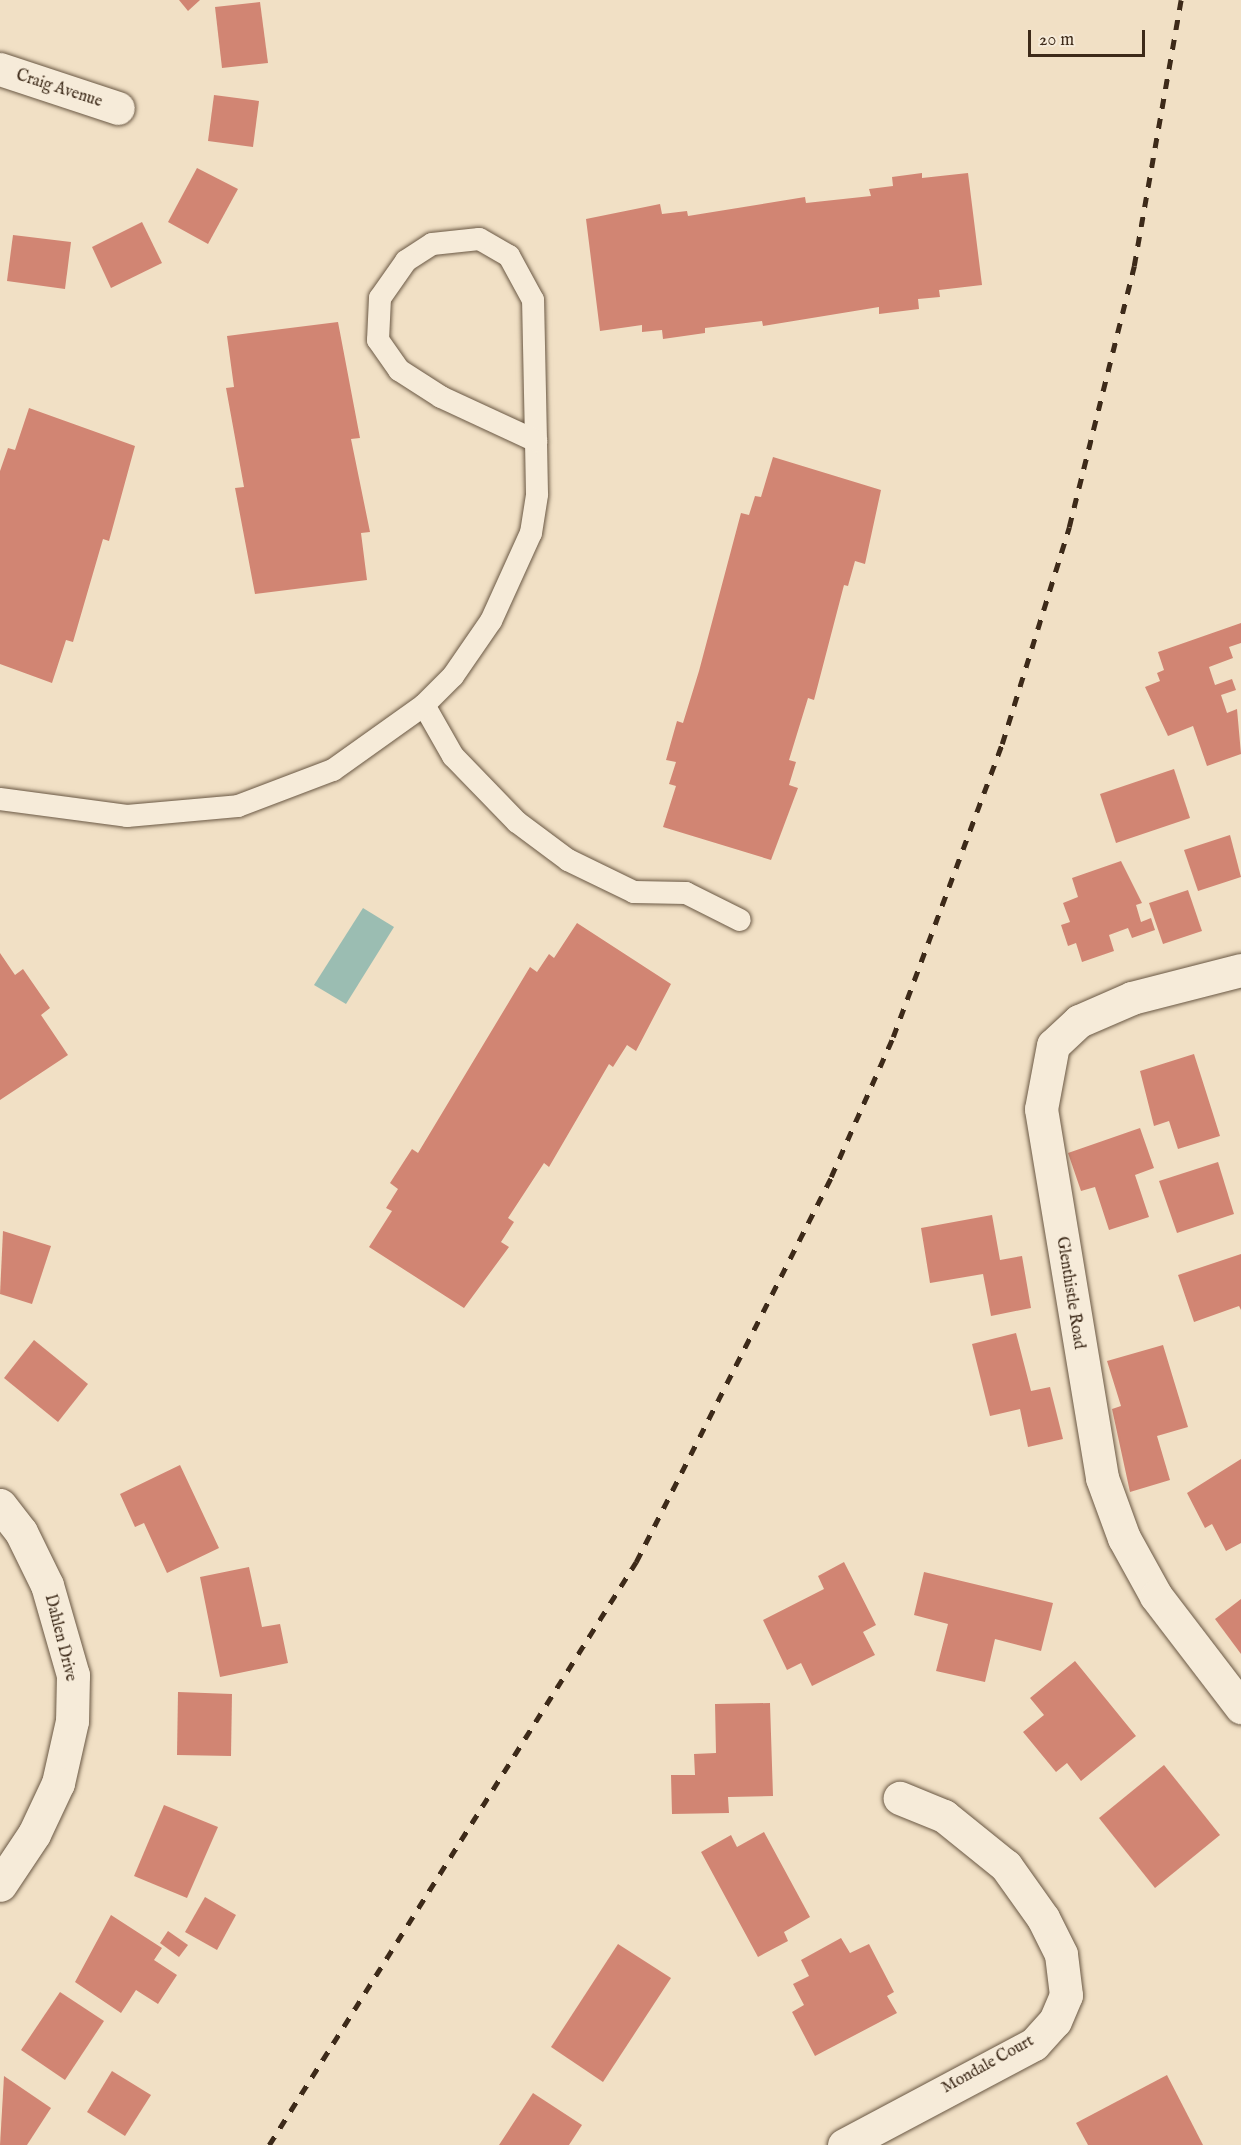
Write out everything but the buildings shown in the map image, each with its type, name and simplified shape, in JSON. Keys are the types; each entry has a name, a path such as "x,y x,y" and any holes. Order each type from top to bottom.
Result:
{"street":[{"name":"Craig Avenue","path":"0,69 118,108"},
{"name":"Glenthistle Road","path":"1241,970 1132,998 1078,1021 1053,1045 1041,1109 1102,1478 1124,1538 1156,1596 1241,1707"},
{"name":"Dahlen Drive","path":"0,1505 34,1556 57,1612 73,1675 72,1721 58,1783 34,1834 0,1885"},
{"name":"Mondale Court","path":"844,2145 1034,2044 1055,2021 1066,1995 1060,1954 1043,1918 1006,1866 944,1816 900,1798"}],"lane":[{"path":"0,799 128,816 238,806 333,770 424,705 453,676 492,621 526,542 537,494 536,441 533,300 509,256 478,239 432,244 405,261 380,297 378,340 399,370 441,397 536,441"},
{"path":"424,705 453,756 518,822 568,860 634,892 686,892 740,920"}],"water":[{"path":"363,908 394,927 346,1004 314,985"}],"railway":[{"path":"269,2145 636,1562 831,1177 893,1037 1002,744 1069,527 1134,266 1181,0"}]}
